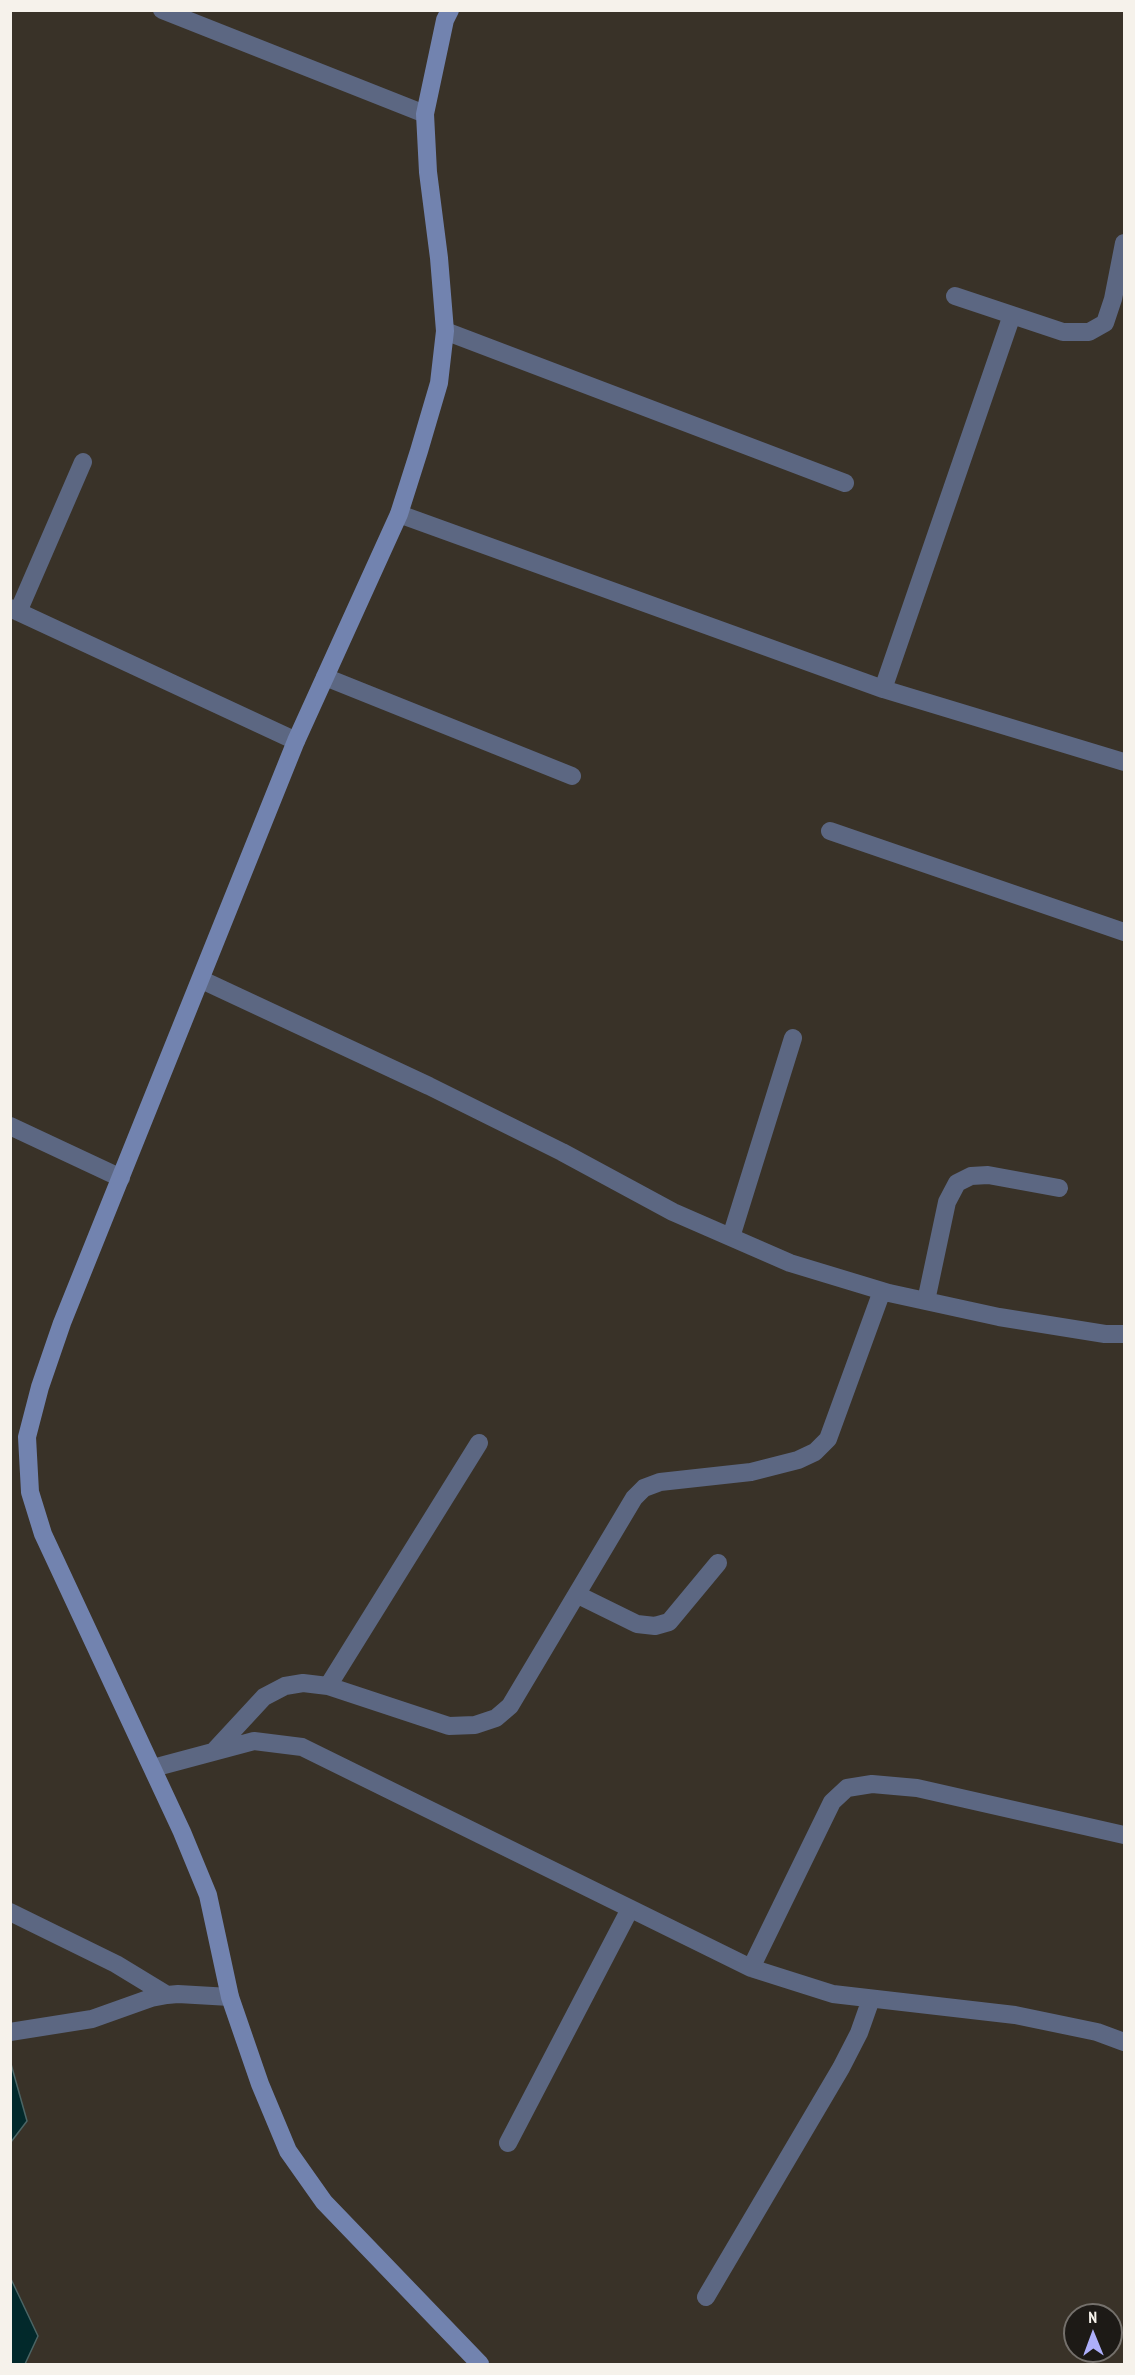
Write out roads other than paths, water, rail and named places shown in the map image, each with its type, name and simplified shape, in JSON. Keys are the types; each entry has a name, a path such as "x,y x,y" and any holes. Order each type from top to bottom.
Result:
{"street":[{"path":"162,10 425,114"},
{"path":"450,10 425,114 428,172 446,331 439,383 399,514 296,741 202,980 62,1323 40,1386 27,1437 30,1492 43,1534 153,1768 208,1895 230,1997 260,2084 288,2151 324,2202 480,2364"},
{"path":"955,296 1063,332 1089,332 1105,323 1113,299 1125,243"},
{"path":"883,689 1012,315"},
{"path":"446,331 845,483"},
{"path":"83,462 14,610 296,741"},
{"path":"399,514 883,689 1125,762"},
{"path":"325,677 572,776"},
{"path":"830,831 1125,932"},
{"path":"202,980 429,1086 562,1152 673,1212 790,1263 882,1291 999,1317 1105,1334 1125,1334"},
{"path":"731,1237 794,1038"},
{"path":"10,1126 121,1178"},
{"path":"926,1301 947,1202 957,1183 971,1176 988,1175 1059,1188"},
{"path":"214,1751 264,1697 285,1686 303,1683 328,1686 449,1726 475,1725 496,1718 510,1706 634,1498 644,1488 660,1482 751,1472 798,1460 815,1452 828,1439 882,1291"},
{"path":"328,1686 479,1443"},
{"path":"578,1595 637,1624 655,1626 669,1622 718,1563"},
{"path":"153,1768 254,1741 302,1747 751,1968 833,1994 1015,2015 1097,2032 1125,2042"},
{"path":"751,1968 832,1802 847,1788 872,1784 917,1788 1125,1835"},
{"path":"508,2143 630,1909"},
{"path":"10,1911 116,1964 167,1995"},
{"path":"10,2032 92,2019 151,1998 167,1995 230,1997"},
{"path":"706,2297 841,2068 859,2034 871,1999"}],"water":[{"path":"11,2064 27,2121 10,2142"},
{"path":"11,2279 38,2336 25,2364 11,2364"}]}
